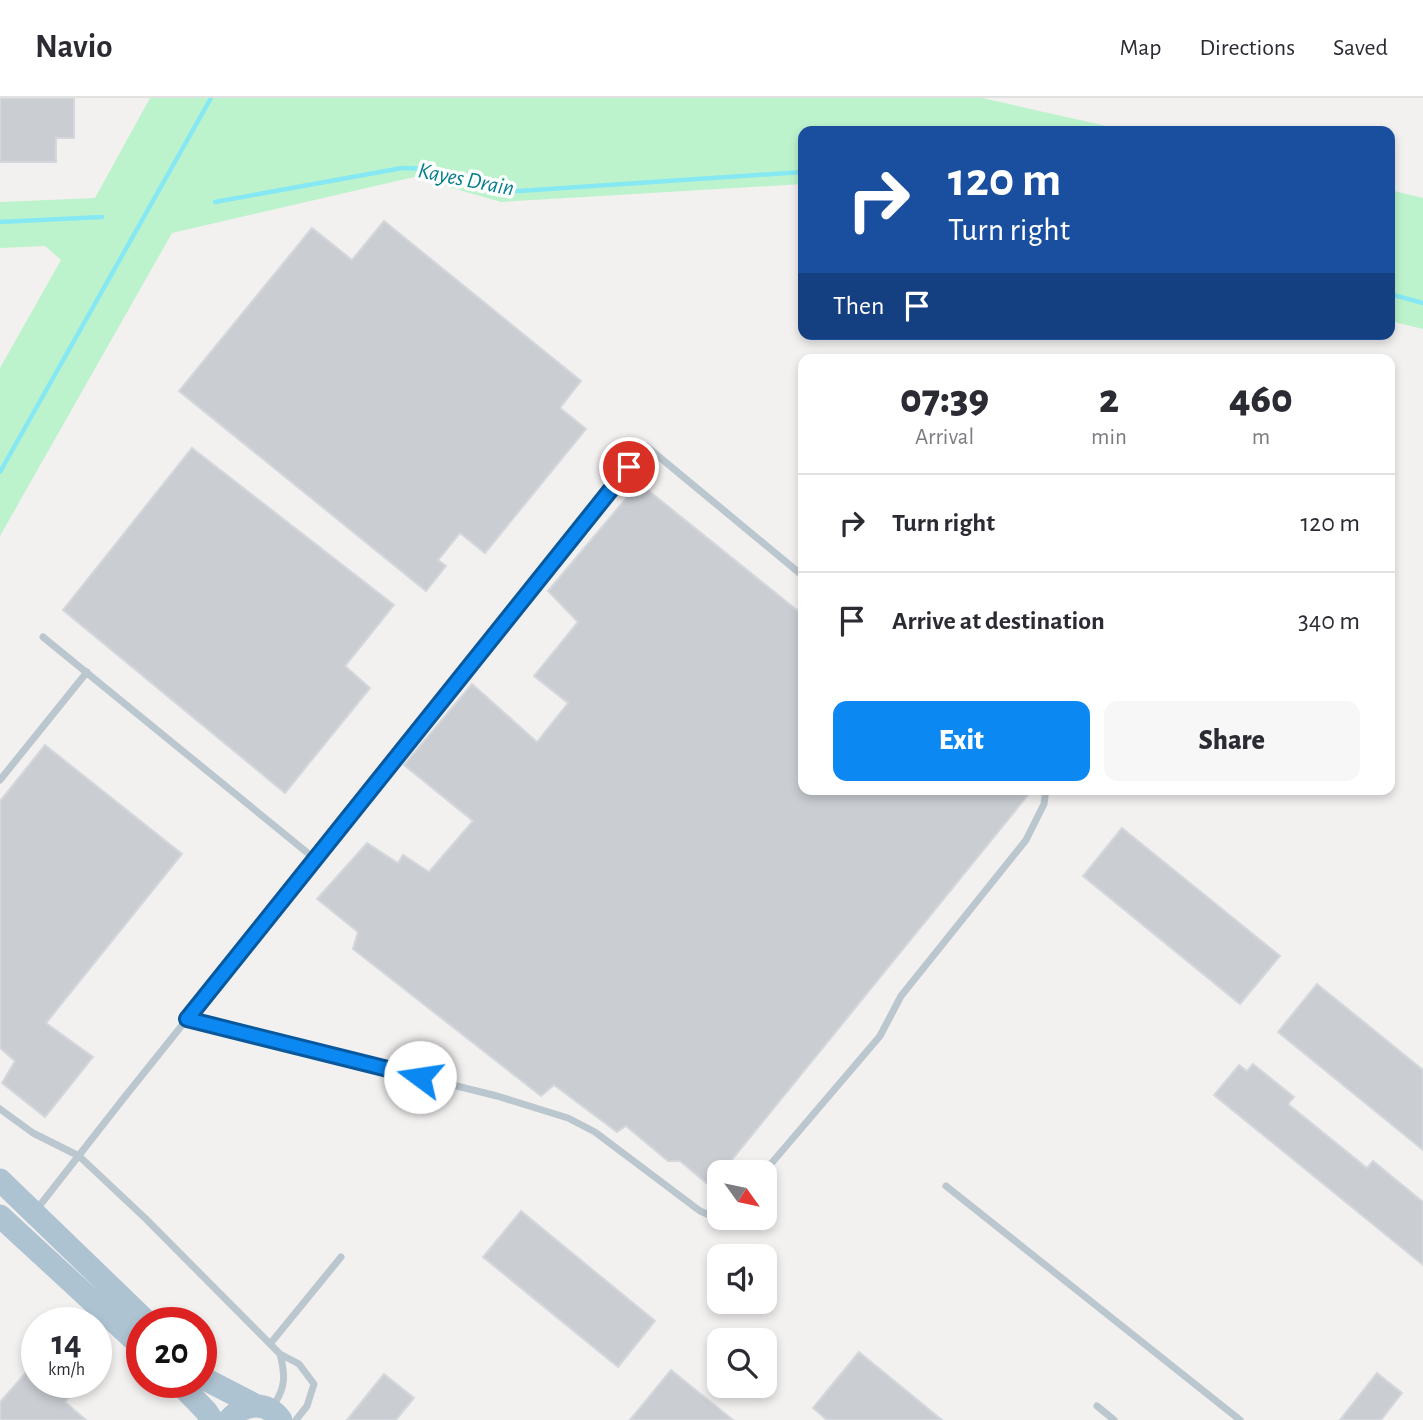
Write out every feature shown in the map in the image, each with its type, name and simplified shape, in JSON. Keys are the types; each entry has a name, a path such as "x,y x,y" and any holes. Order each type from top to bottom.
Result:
{"main road":[{"path":"0,1180 132,1307"},
{"path":"0,1216 126,1332"},
{"path":"217,1385 271,1410 281,1420"},
{"path":"193,1398 212,1420"},
{"path":"229,1420 237,1411 247,1406 260,1406"}],"lane":[{"path":"34,1211 41,1207 187,1019 646,446 798,572"},
{"path":"44,637 315,859"},
{"path":"0,780 87,673"},
{"path":"774,1160 880,1036 901,996 1026,840 1044,804 1045,795"},
{"path":"187,1019 497,1096 568,1118 595,1132 707,1214"},
{"path":"0,1109 33,1133 79,1156 146,1219 279,1354 299,1364 314,1384 307,1405 296,1420"},
{"path":"946,1186 1240,1420"},
{"path":"270,1344 341,1257"},
{"path":"260,1406 275,1403 284,1390 284,1372 279,1354"},
{"path":"1097,1406 1114,1420"}],"green space":[{"path":"150,98 982,98 1107,126 798,126 798,184 501,202 414,177 172,233 0,536 0,368 61,260 45,246 0,248 0,202 95,198"},
{"path":"1395,191 1423,198 1423,329 1395,322"}],"building":[{"path":"0,98 74,98 74,138 56,138 56,162 0,162"},
{"path":"384,221 581,381 560,408 586,429 485,553 460,533 438,560 446,566 426,591 179,391 312,228 352,260"},
{"path":"192,448 394,605 345,666 370,688 285,793 63,610"},
{"path":"639,483 798,611 798,795 1028,795 732,1160 707,1160 707,1184 680,1161 668,1161 626,1126 617,1132 554,1085 541,1096 353,949 358,932 317,899 367,843 398,863 403,855 429,872 473,821 404,765 472,684 537,742 568,703 534,676 578,622 548,591"},
{"path":"45,745 182,854 46,1023 93,1057 45,1117 2,1083 15,1061 0,1048 0,801"},
{"path":"1122,828 1280,956 1240,1004 1083,876"},
{"path":"1317,984 1423,1070 1423,1150 1278,1032"},
{"path":"1253,1064 1294,1097 1288,1104 1367,1168 1373,1161 1423,1202 1423,1265 1214,1095 1239,1065 1247,1071"},
{"path":"521,1211 655,1321 618,1367 483,1257"},
{"path":"859,1352 942,1420 827,1420 813,1408"},
{"path":"671,1370 733,1420 630,1420"},
{"path":"1377,1373 1402,1393 1381,1420 1340,1420"},
{"path":"384,1374 414,1398 396,1420 347,1420"},
{"path":"21,1378 21,1398 68,1398 65,1402 86,1420 0,1420 0,1402"}],"waterway":[{"path":"0,472 211,98"},
{"name":"Kayes Drain","path":"215,202 402,168 432,171 519,191 798,172"},
{"name":"Kayes Drain","path":"0,222 102,217"},
{"name":"Kayes Drain","path":"1395,295 1423,303"}],"route":[{"path":"420,1077 187,1019 629,467"}]}
